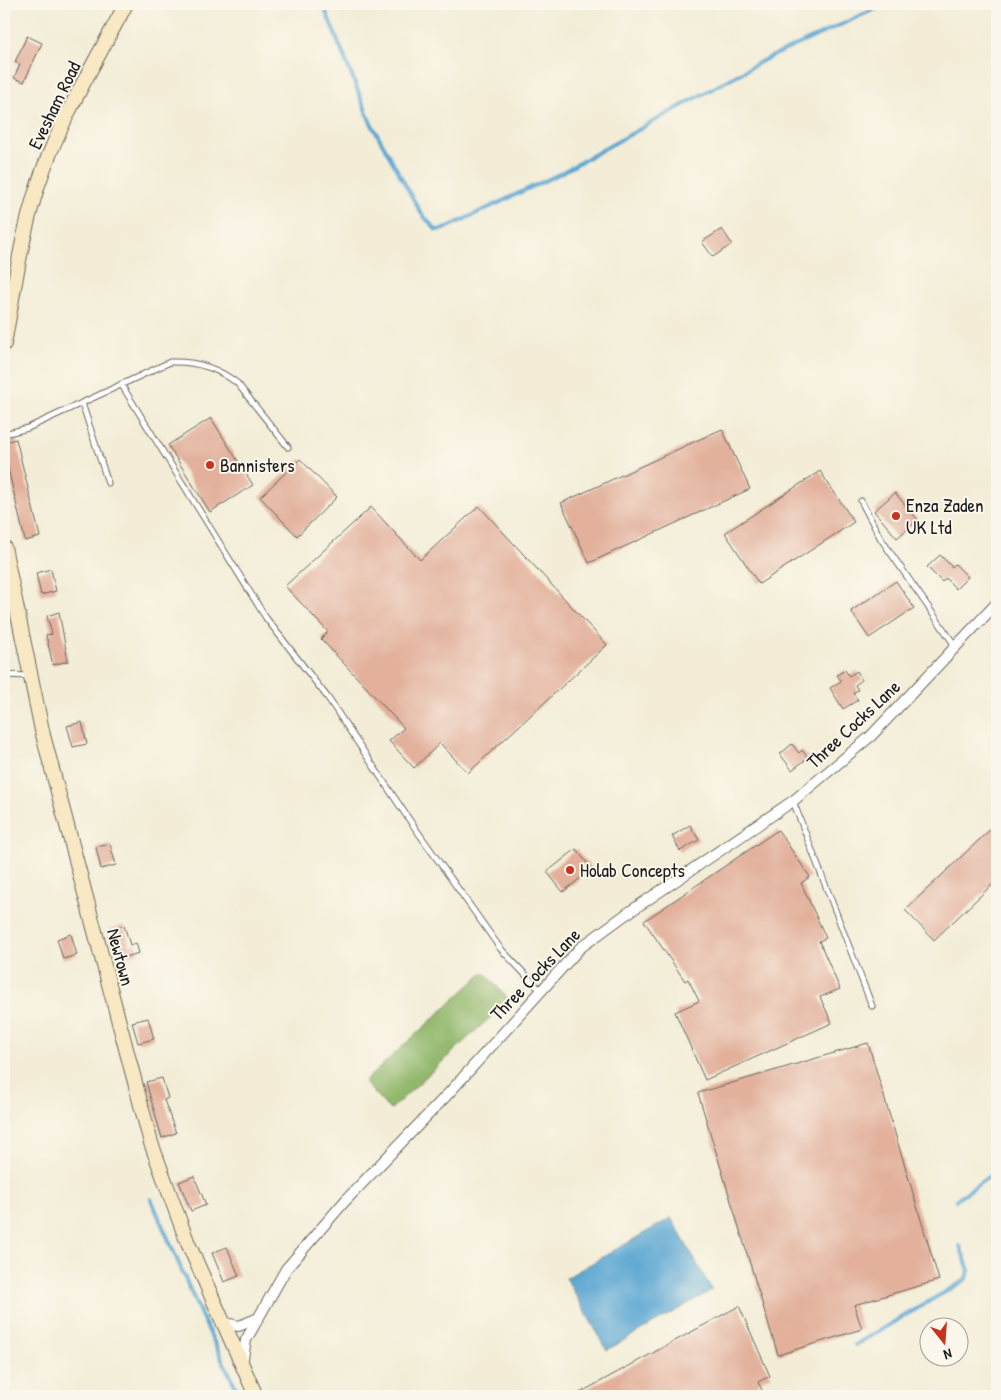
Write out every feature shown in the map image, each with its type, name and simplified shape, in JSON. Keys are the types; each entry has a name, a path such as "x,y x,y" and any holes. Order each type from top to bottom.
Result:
{"main road":[{"name":"Evesham Road","path":"4,344 9,288 38,185 60,130 126,4"},
{"name":"Newtown","path":"4,547 43,735 151,1143 187,1241 242,1364"},
{"path":"242,1364 256,1396"}],"street":[{"name":"Three Cocks Lane","path":"242,1364 246,1340 256,1319 286,1269 345,1201 422,1122 580,948 625,915 793,801 871,736 997,603"},
{"path":"224,1324 239,1326 256,1319"}],"lane":[{"path":"4,434 28,428 170,362 183,362 210,368 227,375 237,383 288,446"},
{"path":"121,384 266,618 328,698 408,818 500,948 541,991"},
{"path":"82,403 108,483"},
{"path":"861,501 881,539 956,647"},
{"path":"4,674 30,676"},
{"path":"793,801 872,1006"}],"green space":[{"path":"484,972 509,1000 390,1110 364,1082"}],"water":[{"path":"671,1218 712,1290 607,1350 566,1278"}],"building":[{"path":"27,36 42,43 24,82 14,78 20,64 15,62"},
{"path":"722,229 732,244 713,257 702,242"},
{"name":"Bannisters","path":"211,418 253,485 210,512 168,445"},
{"path":"722,429 750,489 589,563 561,503"},
{"path":"16,439 40,537 25,541 4,451 4,442"},
{"path":"300,459 337,497 297,536 260,497"},
{"path":"820,471 854,522 759,584 725,533"},
{"name":"Enza Zaden UK Ltd","path":"895,493 918,520 897,538 874,511"},
{"path":"479,506 607,645 468,773 440,743 414,768 389,741 404,728 321,639 328,632 285,586 371,507 420,560"},
{"path":"940,555 952,567 955,564 968,577 956,589 946,578 942,582 927,567"},
{"path":"51,569 56,591 41,595 36,573"},
{"path":"896,581 914,608 869,638 851,611"},
{"path":"59,612 68,661 53,665 46,635 52,634 47,616"},
{"path":"845,670 849,676 857,671 862,680 855,685 858,690 853,693 858,700 843,709 830,688 841,681 837,675"},
{"path":"82,722 87,744 73,747 67,726"},
{"path":"792,744 799,753 802,750 808,758 792,770 780,754"},
{"path":"997,823 997,880 934,940 905,910"},
{"path":"690,825 699,840 680,851 672,836"},
{"path":"778,830 810,877 801,883 826,938 819,941 840,989 820,997 832,1023 705,1080 675,1012 699,1001 688,979 685,981 644,921"},
{"path":"110,844 116,865 101,869 96,847"},
{"name":"Holab Concepts","path":"576,849 592,869 563,892 547,872"},
{"path":"124,925 130,945 136,943 139,953 119,959 110,929"},
{"path":"71,934 77,955 63,959 57,939"},
{"path":"148,1018 154,1039 138,1043 132,1022"},
{"path":"868,1043 939,1280 854,1305 862,1329 778,1355 698,1093"},
{"path":"162,1078 168,1098 164,1100 176,1133 162,1138 146,1082"},
{"path":"194,1176 206,1205 191,1211 179,1182"},
{"path":"227,1247 239,1276 224,1282 212,1253"},
{"path":"739,1306 770,1376 758,1382 765,1396 574,1396"}],"waterway":[{"path":"323,4 370,121 421,213 436,230 444,229 559,174 764,60 886,4"},
{"path":"956,1200 997,1171"},
{"path":"151,1199 201,1315 240,1396"},
{"path":"855,1345 967,1279 969,1270 960,1246"}],"place":[{"name":"Bannisters","path":"210,465"},
{"name":"Enza Zaden UK Ltd","path":"896,516"},
{"name":"Holab Concepts","path":"570,870"}]}
